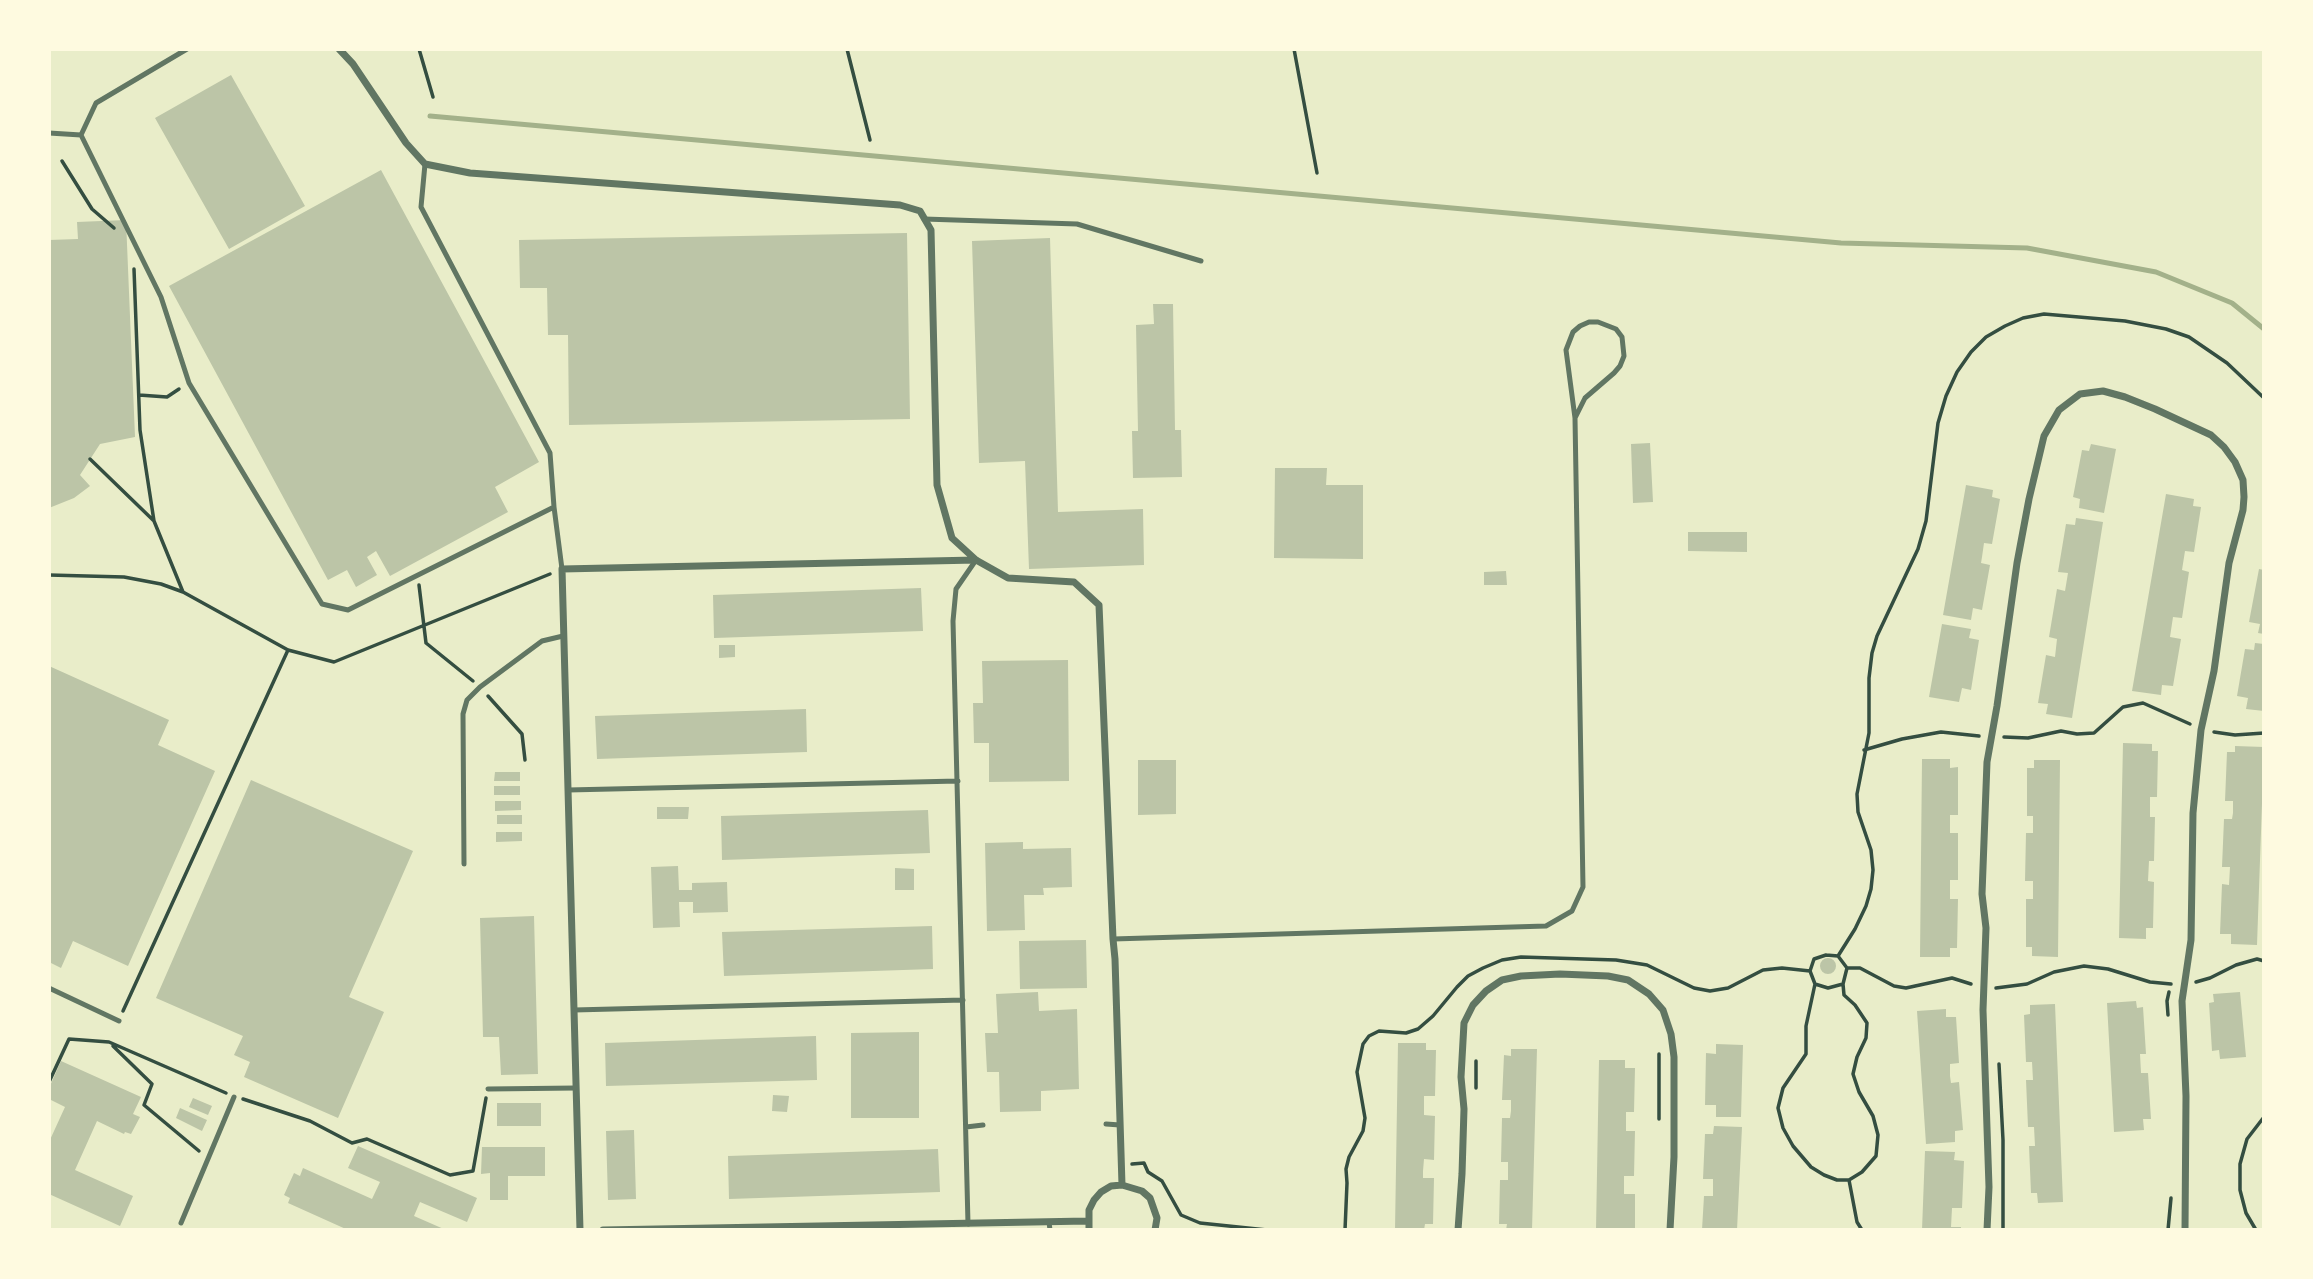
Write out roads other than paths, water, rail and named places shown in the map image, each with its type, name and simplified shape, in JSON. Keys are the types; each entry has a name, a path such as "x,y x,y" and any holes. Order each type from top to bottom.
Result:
{"street":[{"path":"339,49 353,64 406,143 425,164 470,173 900,205 920,211 930,230 937,485 952,538 976,560 1008,578 1073,582 1099,605 1122,1185"},
{"path":"1987,1230 1989,1187 1983,1030 1986,959 1982,894 1987,762 2017,563 2044,436 2059,410 2080,394 2103,391 2155,409 2211,435 2235,462 2243,480 2245,497 2229,563 2214,671 2201,730 2193,813 2191,940 2183,985 2185,1230"},
{"path":"580,1230 562,569 976,560"},
{"path":"1458,1230 1463,1139 1461,1077 1464,1023 1473,1005 1502,980 1560,974 1608,976 1628,980 1649,994 1663,1010 1671,1034 1674,1057 1674,1157 1670,1230"},
{"path":"1089,1230 1087,1221 1094,1200 1111,1186 1122,1185 1133,1186 1150,1198 1155,1208 1157,1229"},
{"path":"603,1230 968,1224 1049,1226 1087,1221"}],"lane":[{"path":"80,135 96,103 187,49"},
{"path":"49,134 80,135"},
{"path":"80,135 160,297 189,383 322,604 348,610 554,507"},
{"path":"425,164 421,207 551,453 554,507 562,569"},
{"path":"924,219 1077,224 1201,261"},
{"path":"1113,939 1546,926 1572,911 1583,887 1575,418 1566,350 1568,341 1580,326 1598,322 1608,324 1622,337 1624,356 1614,373 1585,398 1575,418"},
{"path":"968,1224 953,621 956,589 976,560"},
{"path":"464,864 463,714 467,700 480,687 542,641 563,636"},
{"path":"568,790 958,781"},
{"path":"49,989 119,1021"},
{"path":"574,1010 963,1000"},
{"path":"488,1089 576,1088"},
{"path":"181,1223 234,1097"},
{"path":"1106,1124 1120,1125"},
{"path":"966,1127 983,1125"}],"waterway":[{"path":"430,116 1841,243 2027,248 2156,272 2232,303 2264,329"}]}
